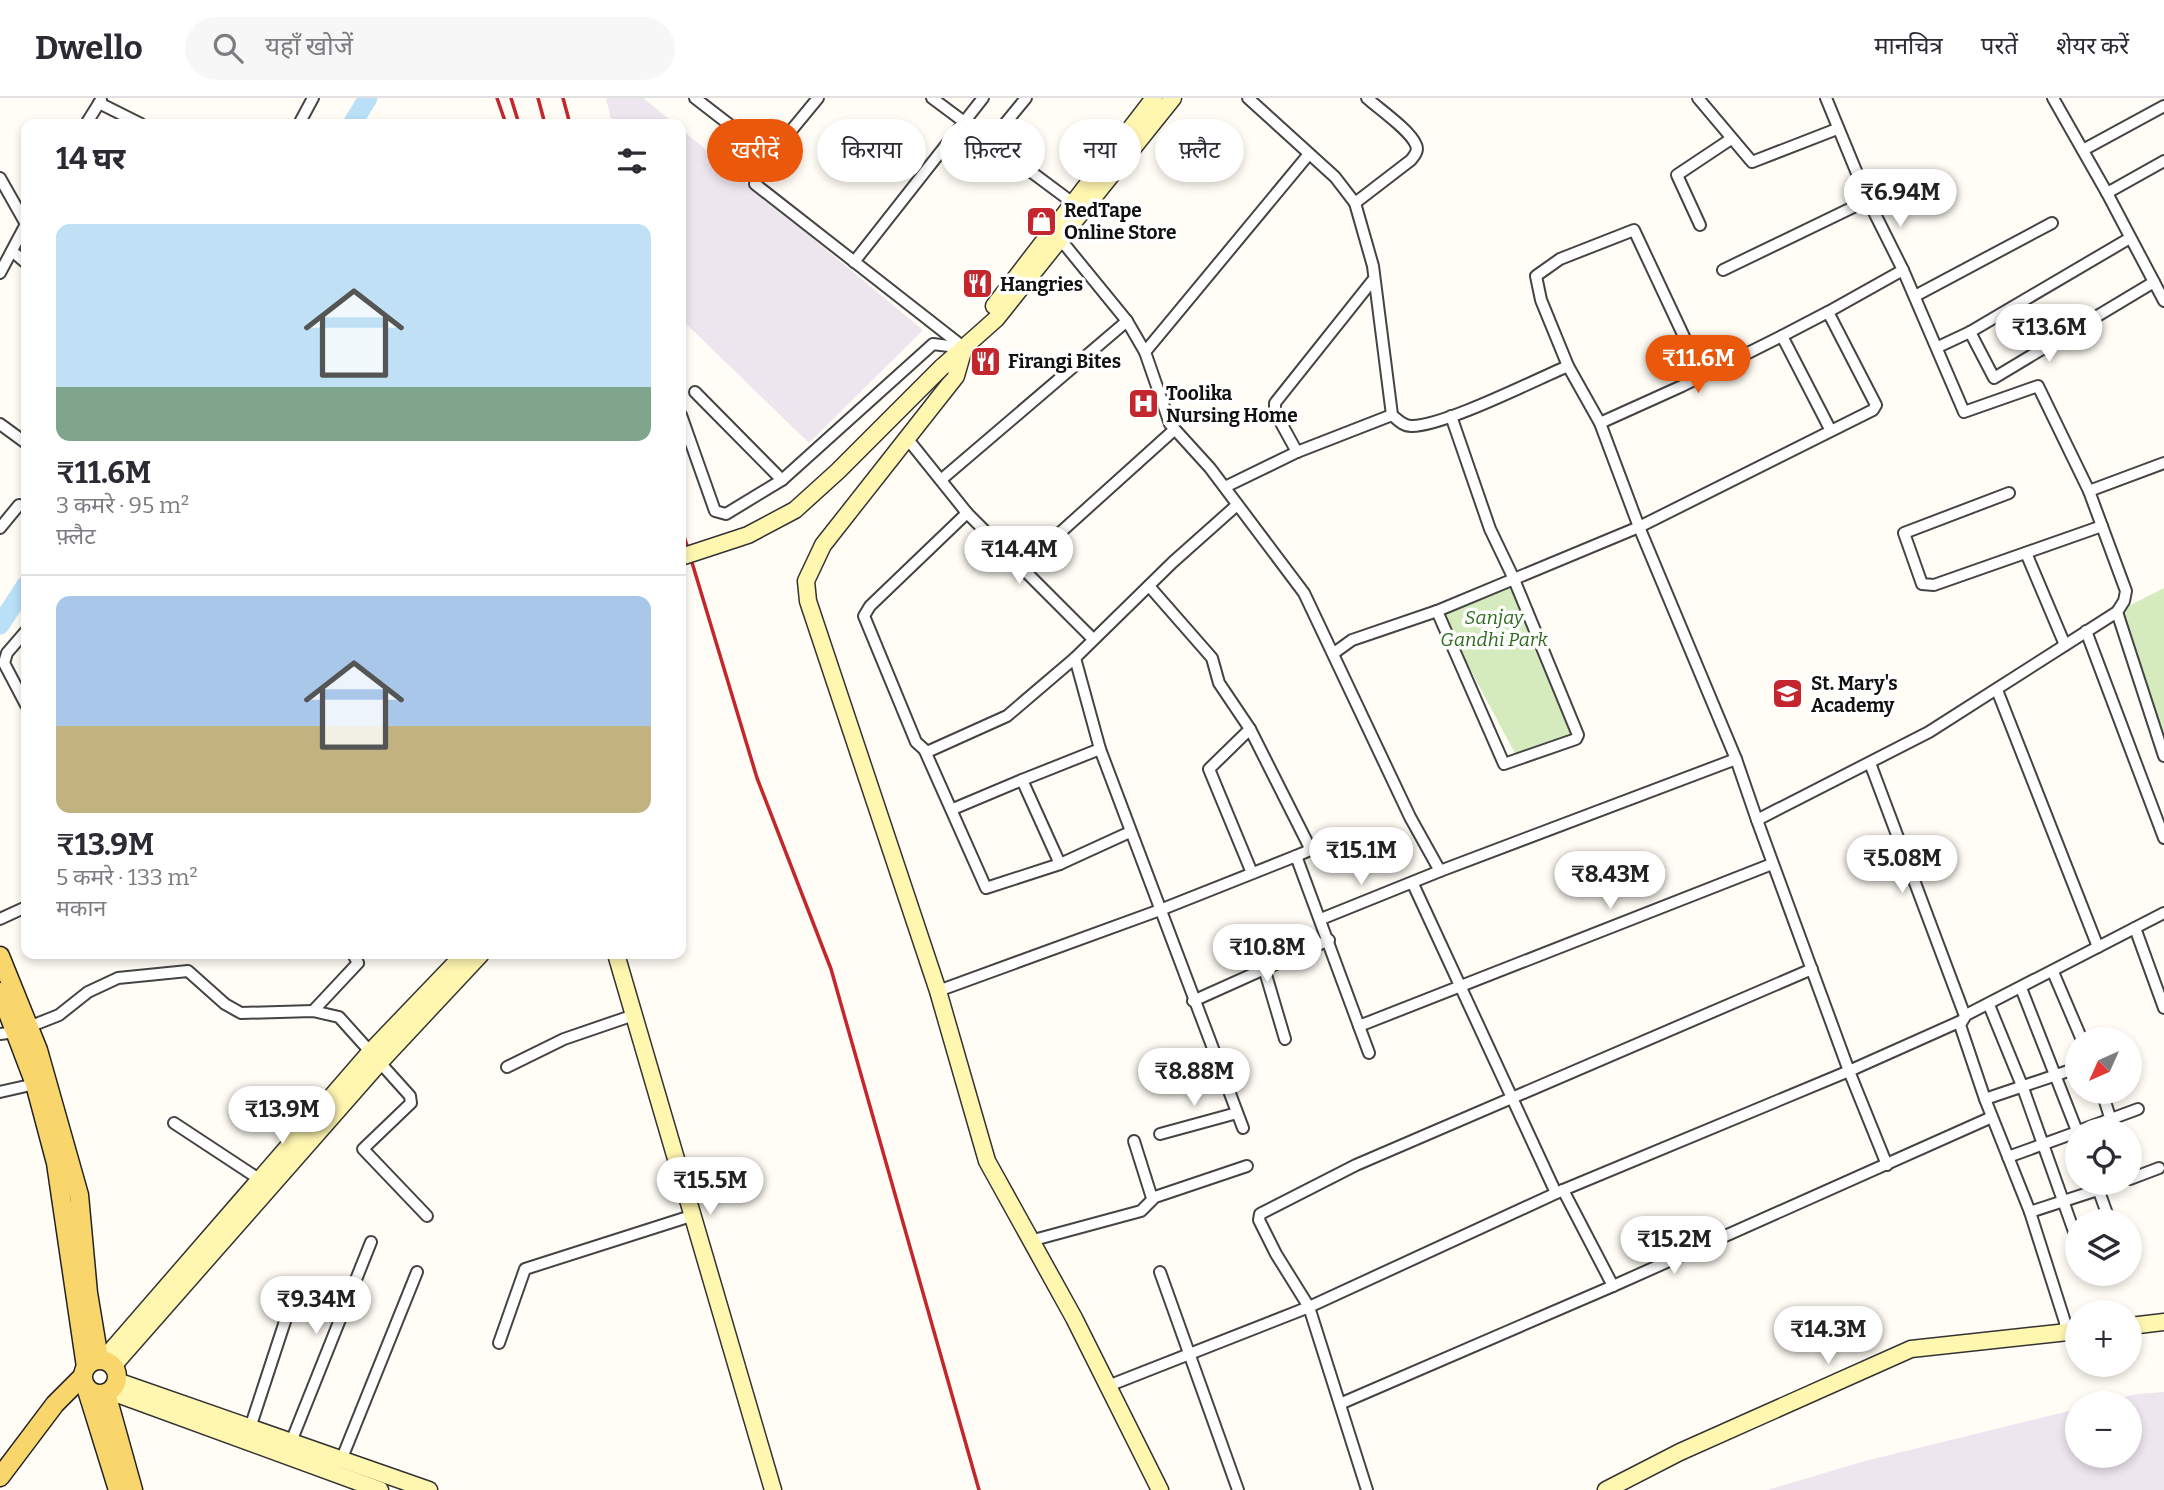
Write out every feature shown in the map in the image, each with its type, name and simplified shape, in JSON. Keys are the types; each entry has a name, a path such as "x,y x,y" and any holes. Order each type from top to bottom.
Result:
{"main road":[{"path":"0,956 15,1031 35,1084 56,1163 100,1376 133,1490"},
{"path":"0,992 79,1195 88,1293 118,1490"},
{"path":"0,1459 35,1416 100,1376"},
{"path":"0,1477 55,1404"}],"street":[{"path":"302,119 313,98"},
{"path":"695,98 722,119"},
{"path":"801,119 818,98"},
{"path":"932,98 959,119"},
{"path":"967,119 983,98"},
{"path":"1009,119 1026,98"},
{"path":"1057,234 1073,203 1154,98"},
{"path":"686,555 748,535 794,510 838,471 980,332 988,313 1173,98"},
{"path":"1248,98 1335,177 1355,203 1373,266 1392,415"},
{"path":"1355,203 1411,160 1417,152 1417,146 1410,138 1367,98"},
{"path":"1698,98 1754,163 1837,129"},
{"path":"1757,820 1870,763 1997,690 2117,612 2124,601 2126,591 2089,491 2038,387 2032,386 1964,412 1915,296 1868,200 1826,98"},
{"path":"2053,98 2164,301"},
{"path":"89,119 100,101 132,119"},
{"path":"2083,150 2164,106"},
{"path":"1700,225 1678,175 1731,139"},
{"path":"854,262 940,153"},
{"path":"1145,352 1309,154"},
{"path":"2107,193 2164,161"},
{"path":"0,178 21,215"},
{"path":"755,182 964,348"},
{"path":"1044,182 1073,203"},
{"path":"1723,270 1868,200"},
{"path":"1915,296 2052,223"},
{"path":"1702,375 1634,230 1560,259 1536,276 1541,300 1568,366 1600,423 1639,527 1736,759 1772,864 1887,1166"},
{"path":"0,273 21,234"},
{"path":"1057,234 1127,321 1145,352 1174,430 1224,487 1304,593 1410,817 1440,871"},
{"path":"1938,347 1970,332 2130,238"},
{"path":"12,251 21,258"},
{"path":"1600,423 1782,336 1903,270"},
{"path":"1297,452 1275,411 1275,403 1373,280"},
{"path":"1970,332 1994,378 2154,282"},
{"path":"1334,653 1352,640 1437,611 1513,577 1639,527 1873,410 1877,405 1828,312"},
{"path":"942,479 1127,321"},
{"path":"1782,336 1832,431"},
{"path":"686,429 715,511 720,514 763,494 782,480 933,344 964,348"},
{"path":"964,348 956,376 822,545 806,581 806,590 939,992 987,1161 1108,1386 1160,1490"},
{"path":"1392,415 1411,426 1451,416 1568,366"},
{"path":"695,392 782,480"},
{"path":"1224,487 1297,452 1392,415"},
{"path":"1437,611 1504,764 1573,741 1578,735 1513,577 1490,529 1451,416"},
{"path":"0,424 21,439"},
{"path":"1022,567 1174,430"},
{"path":"906,437 967,513 1092,638"},
{"path":"2089,491 2164,463"},
{"path":"2009,493 1907,531 1904,538 1920,582 1926,587 2102,526"},
{"path":"925,751 934,752 1007,716 1075,658 1092,638 1237,505"},
{"path":"0,528 21,506"},
{"path":"967,513 870,606 864,616 916,742 925,751 953,809 986,888 1060,864 1130,832"},
{"path":"2026,553 2065,645"},
{"path":"939,992 1160,910 1308,851 1310,846 1250,729 1219,682 1212,658 1149,586"},
{"path":"2117,612 2164,756"},
{"path":"2086,631 2164,838"},
{"path":"21,637 7,653 4,663 21,695"},
{"path":"1075,658 1100,749 1243,1128"},
{"path":"1997,690 2098,947"},
{"path":"1250,729 1209,769 1252,873"},
{"path":"953,809 1100,749"},
{"path":"1321,919 1736,759"},
{"path":"1870,763 1963,1019 1961,1031 2030,1212 2065,1322"},
{"path":"1022,780 1060,864"},
{"path":"1296,856 1369,1053"},
{"path":"1359,1026 1772,864"},
{"path":"1413,884 1510,1098 1614,1286"},
{"path":"0,919 21,909"},
{"path":"1108,1386 1309,1307 1560,1191 1849,1071 1963,1019 2164,913"},
{"path":"2135,928 2161,991 2164,1008"},
{"path":"1193,1001 1329,940"},
{"path":"313,1011 358,963 356,959"},
{"path":"100,1376 460,959"},
{"path":"100,1376 259,1179 376,1056 476,959"},
{"path":"617,959 773,1490"},
{"path":"1264,968 1285,1039"},
{"path":"1367,1490 1342,1403 1309,1307 1276,1254 1259,1220 1260,1214 1356,1165 1812,969"},
{"path":"15,1031 60,1015 88,992 108,982 130,976 181,971 193,974 225,1004 241,1013 313,1011 339,1017 376,1056 411,1100 363,1150 427,1216"},
{"path":"2053,972 2076,1027"},
{"path":"2021,988 2074,1118"},
{"path":"1990,1005 2067,1209"},
{"path":"507,1067 564,1038 634,1015"},
{"path":"1985,1099 2065,1072"},
{"path":"0,1092 35,1084"},
{"path":"2113,1118 2138,1109"},
{"path":"1160,1134 1237,1113"},
{"path":"1342,1403 1887,1166 1992,1117"},
{"path":"174,1123 259,1179"},
{"path":"2008,1157 2065,1136"},
{"path":"1134,1141 1152,1198"},
{"path":"1030,1241 1141,1212 1152,1198 1247,1166"},
{"path":"2142,1173 2159,1168"},
{"path":"2030,1212 2079,1195"},
{"path":"499,1343 525,1269 691,1216"},
{"path":"291,1442 371,1242"},
{"path":"342,1458 417,1272"},
{"path":"1160,1272 1238,1490"},
{"path":"250,1428 291,1303"},
{"path":"2142,1325 2164,1322"},
{"path":"1606,1490 1680,1452 1911,1349 2065,1333"},
{"path":"100,1376 429,1490"},
{"path":"100,1376 380,1490"}],"shaded area":[{"path":"606,98 643,98 669,119 611,119"},
{"path":"686,133 707,151 707,182 745,182 923,330 809,443 686,324"},
{"path":"2164,1392 2164,1490 1767,1490 1865,1461 2065,1412 2065,1468 2142,1468 2142,1394"}],"green space":[{"name":"Sanjay Gandhi Park","path":"1516,570 1576,733 1518,759 1438,609"},
{"path":"2164,588 2164,756 2117,612"}],"waterway":[{"path":"355,119 368,98"},
{"path":"0,625 21,593"}],"railway":[{"path":"497,98 504,119"},
{"path":"511,98 517,119"},
{"path":"538,98 544,119"},
{"path":"563,98 569,119"},
{"path":"686,543 757,778 831,969 979,1490"}],"place":[{"name":"RedTape Online Store","path":"1041,221"},
{"name":"Hangries","path":"977,284"},
{"name":"Firangi Bites","path":"985,361"},
{"name":"Toolika Nursing Home","path":"1143,404"},
{"name":"St. Mary's Academy","path":"1788,694"}]}
